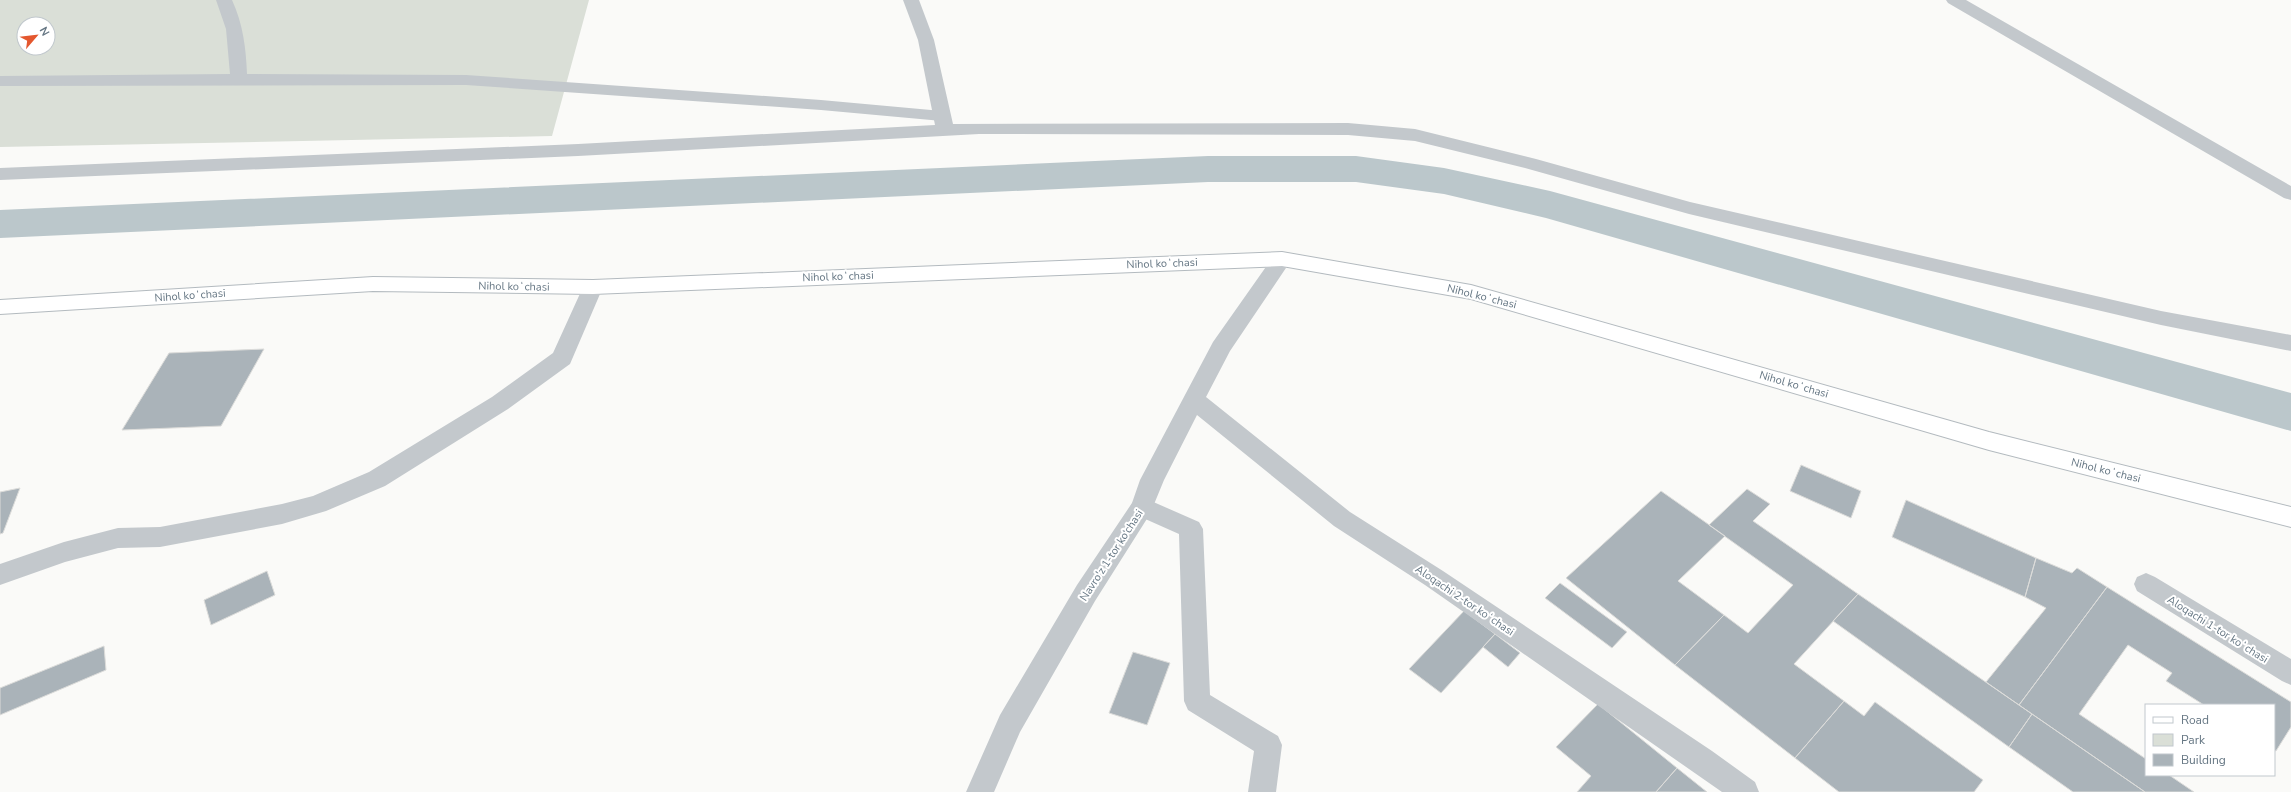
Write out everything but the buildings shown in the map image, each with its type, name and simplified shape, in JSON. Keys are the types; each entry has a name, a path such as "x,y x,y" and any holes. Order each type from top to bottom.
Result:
{"main road":[{"name":"Nihol koʻchasi","path":"0,307 373,284 593,287 1170,262 1282,259 1472,292 1989,441 2291,517"}],"street":[{"path":"224,0 232,16 238,44 239,79"},
{"path":"911,0 926,40 943,123"},
{"path":"1954,0 2291,194"},
{"path":"0,80 466,80 821,104 979,128 1348,129 1415,135 1529,163 1689,208 2161,318 2291,343"},
{"path":"0,174 578,150 943,123"},
{"path":"980,792 1010,724 1086,593 1142,507 1152,480 1221,347 1282,259"},
{"path":"0,575 64,552 118,538 160,537 282,514 318,504 377,479 444,436 500,403 562,358 593,287"},
{"name":"Aloqachi 2-tor koʻchasi","path":"1193,399 1342,519 1460,596 1695,755 1745,792"},
{"path":"1142,507 1191,529 1197,701 1268,744 1262,792"},
{"name":"Aloqachi 1-tor koʻchasi","path":"2146,584 2291,673"}],"green space":[{"path":"0,0 589,0 552,136 0,147"}],"waterway":[{"path":"0,224 1208,169 1356,169 1444,181 1550,205 2291,412"}]}
